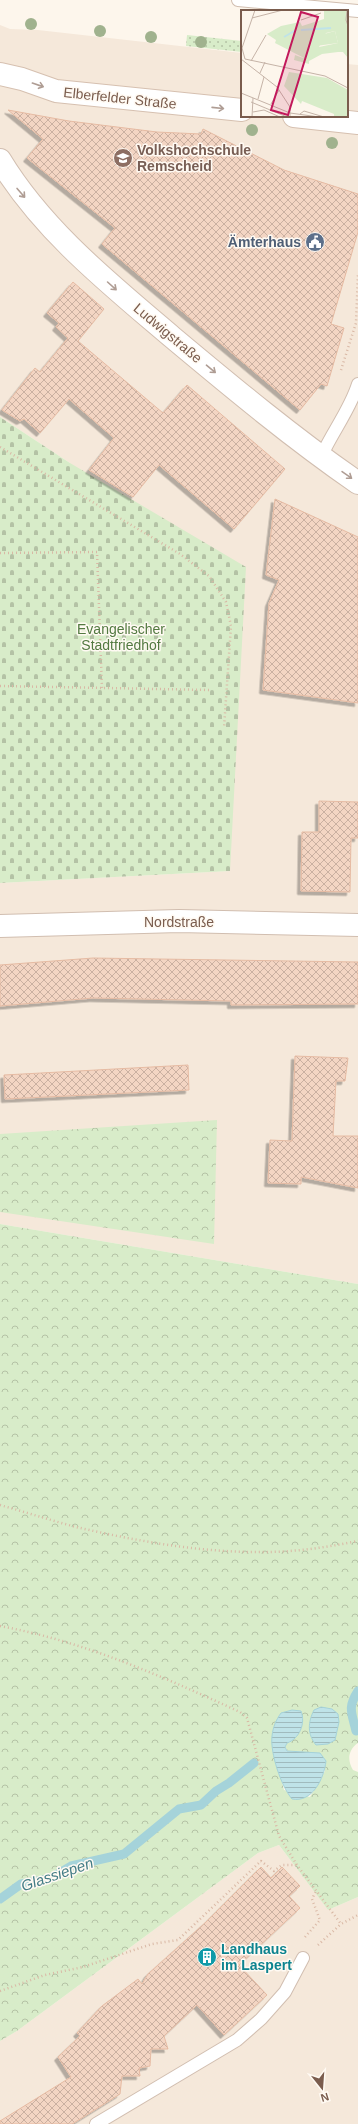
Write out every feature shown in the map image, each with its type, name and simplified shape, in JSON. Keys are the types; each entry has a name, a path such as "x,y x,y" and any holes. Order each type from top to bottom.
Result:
{"street":[{"name":"Elberfelder Straße","path":"0,74 56,91 241,110"},
{"path":"303,117 358,123"},
{"name":"Ludwigstraße","path":"0,160 16,187 56,233 113,287 257,408 358,483"},
{"name":"Nordstraße","path":"0,926 179,921 358,925"}],"lane":[{"path":"238,0 295,3 358,11"},
{"path":"321,457 331,435 352,401 358,384"},
{"path":"96,2124 237,2040 261,2019 285,1992 303,1958"}],"path":[{"path":"340,374 356,323 358,274"},
{"path":"0,447 180,554 209,576 226,602 231,626 224,728"},
{"path":"0,553 97,552 102,688"},
{"path":"0,686 211,690"},
{"path":"0,1505 75,1526 151,1542 212,1551 266,1552 328,1547 358,1541"},
{"path":"0,1626 34,1632 96,1650 165,1676 240,1712 247,1718 279,1836 297,1865 341,1924"},
{"path":"0,1991 45,1975 83,1967 152,1944 178,1940 261,1861 274,1871 282,1865 297,1865"},
{"path":"303,1958 302,1940 320,1920 312,1899 316,1891"},
{"path":"303,1958 341,1924 358,1915"}],"shaded area":[{"path":"0,25 10,29 38,30 241,53 241,117 348,117 348,64 358,65 358,1284 0,1224 0,883 230,871 70,463 0,417"},
{"path":"279,1845 328,1910 358,1897 358,2124 0,2124 0,2041 17,2031 258,1853"}],"green space":[{"path":"187,35 241,41 241,52 186,46"},
{"name":"Evangelischer Stadtfriedhof","path":"0,417 70,463 246,567 230,871 0,883"},
{"path":"217,1120 214,1244 0,1212 0,1134"},
{"path":"0,1224 358,1284 358,1743 350,1752 349,1759 353,1770 358,1772 358,1897 328,1910 279,1845 258,1853 17,2031 0,2041","holes":["287,1743 285,1747 288,1751 320,1753 325,1771 310,1797 284,1790 273,1747"]}],"water":[{"path":"321,1707 332,1709 338,1714 339,1722 335,1740 328,1744 316,1745 311,1737 309,1728 314,1710"},
{"path":"292,1710 301,1711 303,1721 298,1735 287,1743 285,1747 287,1751 320,1753 326,1761 323,1775 316,1788 305,1797 299,1799 292,1799 280,1778 272,1743 273,1730 279,1716 281,1713"}],"building":[{"path":"8,110 69,121 157,132 201,134 203,129 284,170 358,194 358,232 331,324 344,328 327,386 321,384 300,410 102,244 115,228 27,158 43,139"},
{"path":"73,282 104,309 78,341 163,413 187,385 285,469 234,529 159,465 133,497 89,470 114,438 69,399 40,433 24,419 20,421 2,410 35,368 40,372 68,338 56,327 59,323 47,313"},
{"path":"275,499 358,537 358,703 263,690 269,603 279,580 266,575"},
{"path":"319,801 358,802 358,838 351,838 350,892 301,891 302,832 319,832"},
{"path":"93,958 358,962 358,1004 231,1005 231,1001 93,998 0,1006 0,965"},
{"path":"295,1056 348,1058 345,1081 336,1081 333,1136 358,1136 358,1188 301,1177 301,1184 268,1183 270,1140 292,1141"},
{"path":"188,1065 189,1090 5,1099 4,1075"},
{"path":"261,1867 271,1878 282,1867 300,1886 289,1896 300,1908 239,1965 267,1995 224,2035 197,2005 164,2036 168,2049 151,2049 150,2066 139,2068 140,2076 122,2076 120,2094 72,2124 0,2124 0,2121 71,2077 58,2057 80,2036 77,2033 102,2006 138,1979 142,1984 148,1974 206,1922"}],"waterway":[{"name":"Glassiepen","path":"356,1731 351,1706 358,1691"},
{"name":"Glassiepen","path":"0,1899 21,1884 49,1879 71,1866 124,1854 179,1809 201,1805 216,1791 229,1783 254,1763"}],"place":[{"name":"Volkshochschule Remscheid","path":"123,158"},
{"name":"Ämterhaus","path":"315,242"},
{"name":"Landhaus im Laspert","path":"207,1957"}]}
